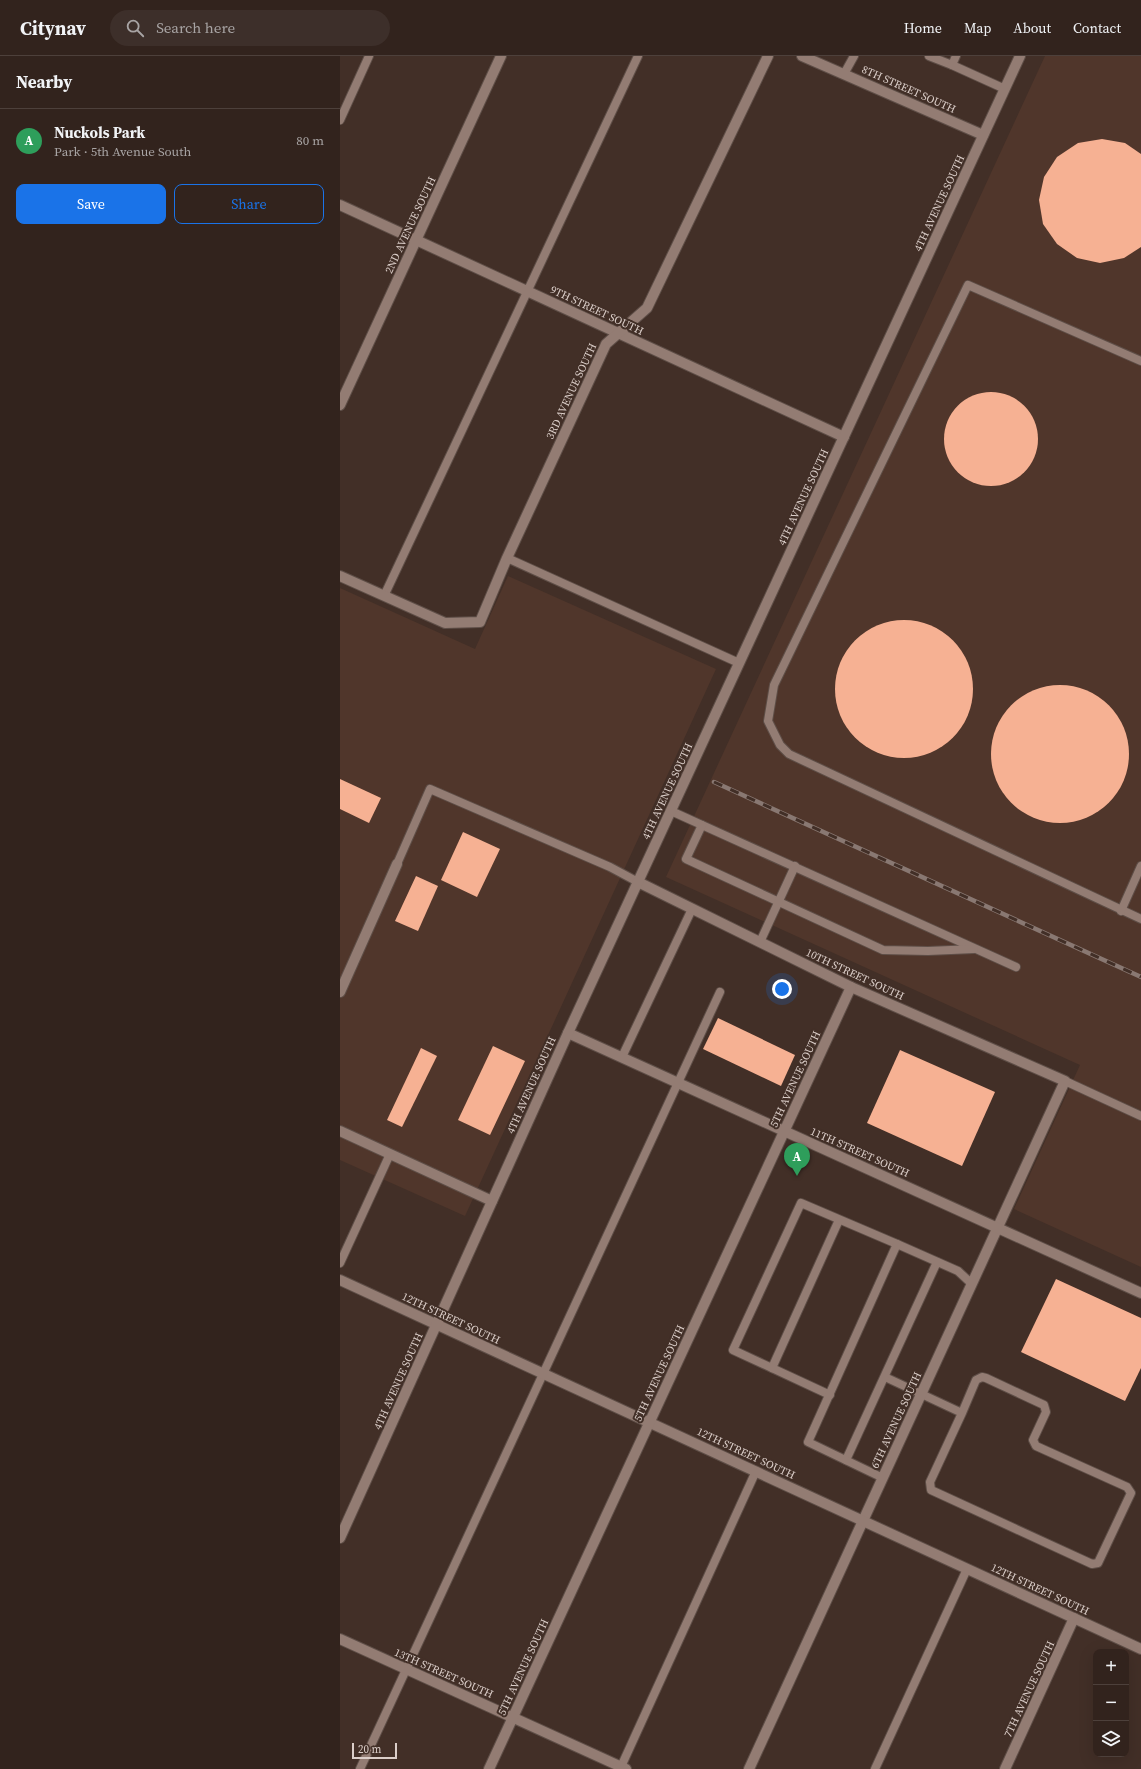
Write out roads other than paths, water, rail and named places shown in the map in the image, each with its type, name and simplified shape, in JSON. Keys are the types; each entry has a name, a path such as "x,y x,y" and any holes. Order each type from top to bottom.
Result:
{"street":[{"name":"2ND AVENUE SOUTH","path":"340,405 501,56"},
{"name":"3RD AVENUE SOUTH","path":"384,596 445,624 480,622 507,558 606,344 647,308 768,56"},
{"name":"8TH STREET SOUTH","path":"802,56 983,135"},
{"name":"4TH AVENUE SOUTH","path":"340,1538 568,1033 1020,56"},
{"name":"9TH STREET SOUTH","path":"340,205 844,437"},
{"path":"340,576 384,596"},
{"path":"340,992 398,864"},
{"name":"10TH STREET SOUTH","path":"638,882 851,987 1065,1081"},
{"name":"5TH AVENUE SOUTH","path":"489,1769 851,987"},
{"name":"11TH STREET SOUTH","path":"568,1033 1141,1293"},
{"name":"6TH AVENUE SOUTH","path":"749,1769 1065,1081"},
{"path":"340,1131 492,1201"},
{"name":"12TH STREET SOUTH","path":"340,1280 1141,1649"},
{"name":"7TH AVENUE SOUTH","path":"1005,1769 1074,1618"},
{"name":"13TH STREET SOUTH","path":"340,1639 622,1768"}],"lane":[{"path":"340,120 369,56"},
{"path":"384,596 638,56"},
{"path":"844,74 854,56"},
{"path":"929,56 1005,89"},
{"path":"952,65 956,56"},
{"path":"1141,361 968,285 774,685 768,721 780,745 789,754 1141,919"},
{"path":"507,558 739,663"},
{"path":"398,864 430,789 610,866 638,882"},
{"path":"671,810 1016,967"},
{"path":"702,825 686,859 883,950 928,951 976,948"},
{"path":"760,942 795,866"},
{"path":"1122,911 1141,866"},
{"path":"622,1057 692,909"},
{"path":"360,1769 720,992"},
{"path":"1065,1081 1141,1116"},
{"path":"340,1263 390,1154"},
{"path":"830,1395 733,1350 801,1203 958,1271 972,1284"},
{"path":"772,1368 839,1220"},
{"path":"883,1478 808,1442 898,1244"},
{"path":"846,1460 938,1262"},
{"path":"885,1377 962,1413"},
{"path":"982,1377 986,1378 1044,1405 1046,1412 1033,1440 1036,1446 1128,1487 1131,1493 1098,1563 1092,1564 931,1490 930,1482 962,1413 976,1380 982,1377"},
{"path":"622,1768 756,1471"},
{"path":"875,1769 967,1569"}],"railway":[{"path":"714,782 1141,977"}],"place":[{"name":"Nuckols Park","path":"797,1176"}]}
